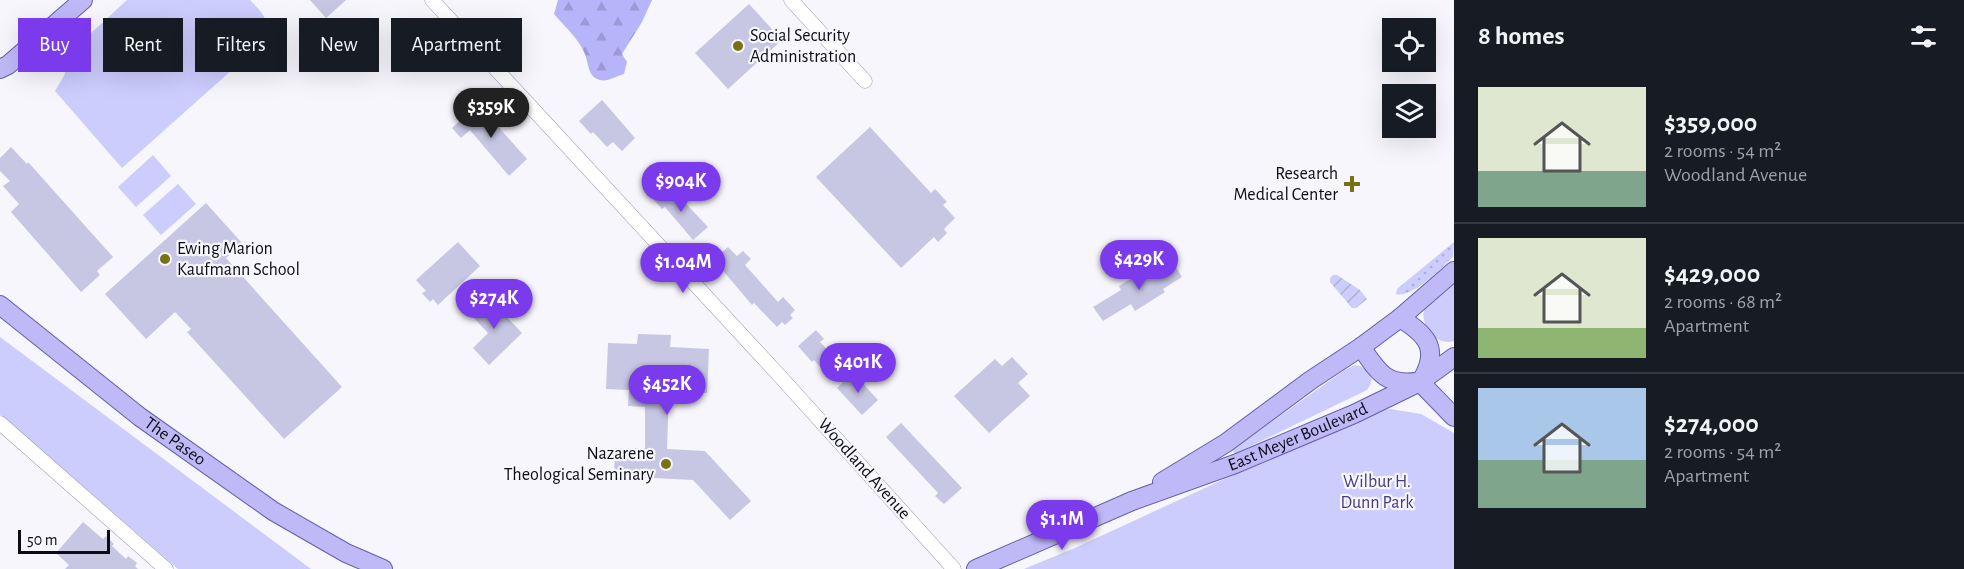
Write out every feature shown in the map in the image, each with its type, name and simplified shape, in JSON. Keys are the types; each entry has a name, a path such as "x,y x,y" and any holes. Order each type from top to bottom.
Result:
{"main road":[{"path":"0,82 4,67 83,0"},
{"path":"1454,271 1361,348 1384,376 1399,383 1420,382 1454,417"},
{"name":"The Paseo","path":"0,305 140,417 273,511 349,561"},
{"path":"1400,318 1422,332 1430,348 1429,364 1420,382"},
{"name":"East Meyer Boulevard","path":"1132,501 1226,443 1311,380 1361,348"},
{"name":"East Meyer Boulevard","path":"976,569 1132,501 1246,460 1354,414 1420,382 1454,357"},
{"path":"349,561 383,569"}],"street":[{"name":"Woodland Avenue","path":"432,0 777,373 954,569"},
{"path":"791,0 865,81"},
{"path":"0,423 166,569"}],"green space":[{"path":"127,0 250,0 265,18 195,18 195,72 230,72 122,168 55,91 65,72 91,72 91,33 103,22 103,72 183,72 183,18 107,18"},
{"path":"558,0 652,0 642,22 622,54 627,62 624,74 609,80 593,76 586,56 575,37 554,14"},
{"path":"153,155 171,176 136,207 118,187"},
{"path":"178,184 196,204 161,235 143,215"},
{"path":"1454,242 1453,257 1434,275 1410,292 1396,294 1397,289"},
{"path":"1333,275 1337,275 1360,290 1367,299 1356,308 1352,308 1330,282"},
{"path":"1454,282 1454,341 1441,341 1426,327 1423,314 1425,307"},
{"path":"0,337 311,569 178,569 0,414"},
{"path":"1355,365 1364,368 1370,374 1371,381 1367,390 1234,454 1233,449"},
{"name":"Wilbur H. Dunn Park","path":"1390,409 1421,414 1454,433 1454,569 1024,569 1075,548 1367,413"}],"building":[{"path":"310,0 346,0 326,18"},
{"name":"Social Security Administration","path":"749,4 782,40 728,89 695,53"},
{"path":"602,100 635,138 622,151 613,142 607,147 579,121"},
{"path":"478,104 527,159 509,176 470,130 461,138 452,128"},
{"path":"870,127 931,193 935,189 947,202 943,205 955,218 944,229 947,233 938,242 934,237 901,268 816,177"},
{"path":"11,147 27,164 28,162 113,257 97,271 100,275 81,292 11,212 19,204 3,186 10,181 0,171 0,158"},
{"path":"669,186 708,227 693,240 665,207 662,209 654,200"},
{"name":"Ewing Marion Kaufmann School","path":"206,203 242,243 226,258 342,387 284,439 187,332 191,329 175,312 146,339 105,294"},
{"path":"458,242 480,266 438,305 433,299 430,302 422,293 426,291 416,280"},
{"path":"728,247 737,256 743,251 751,259 745,265 778,302 783,297 795,310 790,315 793,318 785,325 782,322 777,327 754,303 752,305 714,260"},
{"path":"1171,259 1182,277 1163,289 1165,292 1135,311 1131,304 1103,321 1093,307 1121,290 1119,286 1135,276 1138,280"},
{"path":"492,295 504,308 501,311 522,333 489,365 473,348 488,333 471,315"},
{"path":"816,330 824,339 820,342 835,358 823,370 814,360 812,362 798,346"},
{"path":"638,334 671,335 670,347 709,349 707,393 669,392 667,449 705,451 751,501 730,520 693,480 614,476 615,448 645,448 645,407 628,406 629,390 606,389 608,343 637,344"},
{"path":"1012,357 1028,374 1018,383 1030,396 989,433 954,396 995,359 1002,366"},
{"path":"853,373 878,400 862,415 837,388"},
{"path":"901,423 962,488 944,504 935,496 938,493 886,437"},
{"path":"83,522 103,539 106,536 114,544 112,546 126,559 128,556 137,563 135,566 138,569 65,569 69,565 56,553"}],"place":[{"name":"Social Security Administration","path":"738,46"},
{"name":"Research Medical Center","path":"1352,184"},
{"name":"Ewing Marion Kaufmann School","path":"165,259"},
{"name":"Nazarene Theological Seminary","path":"666,464"}]}
